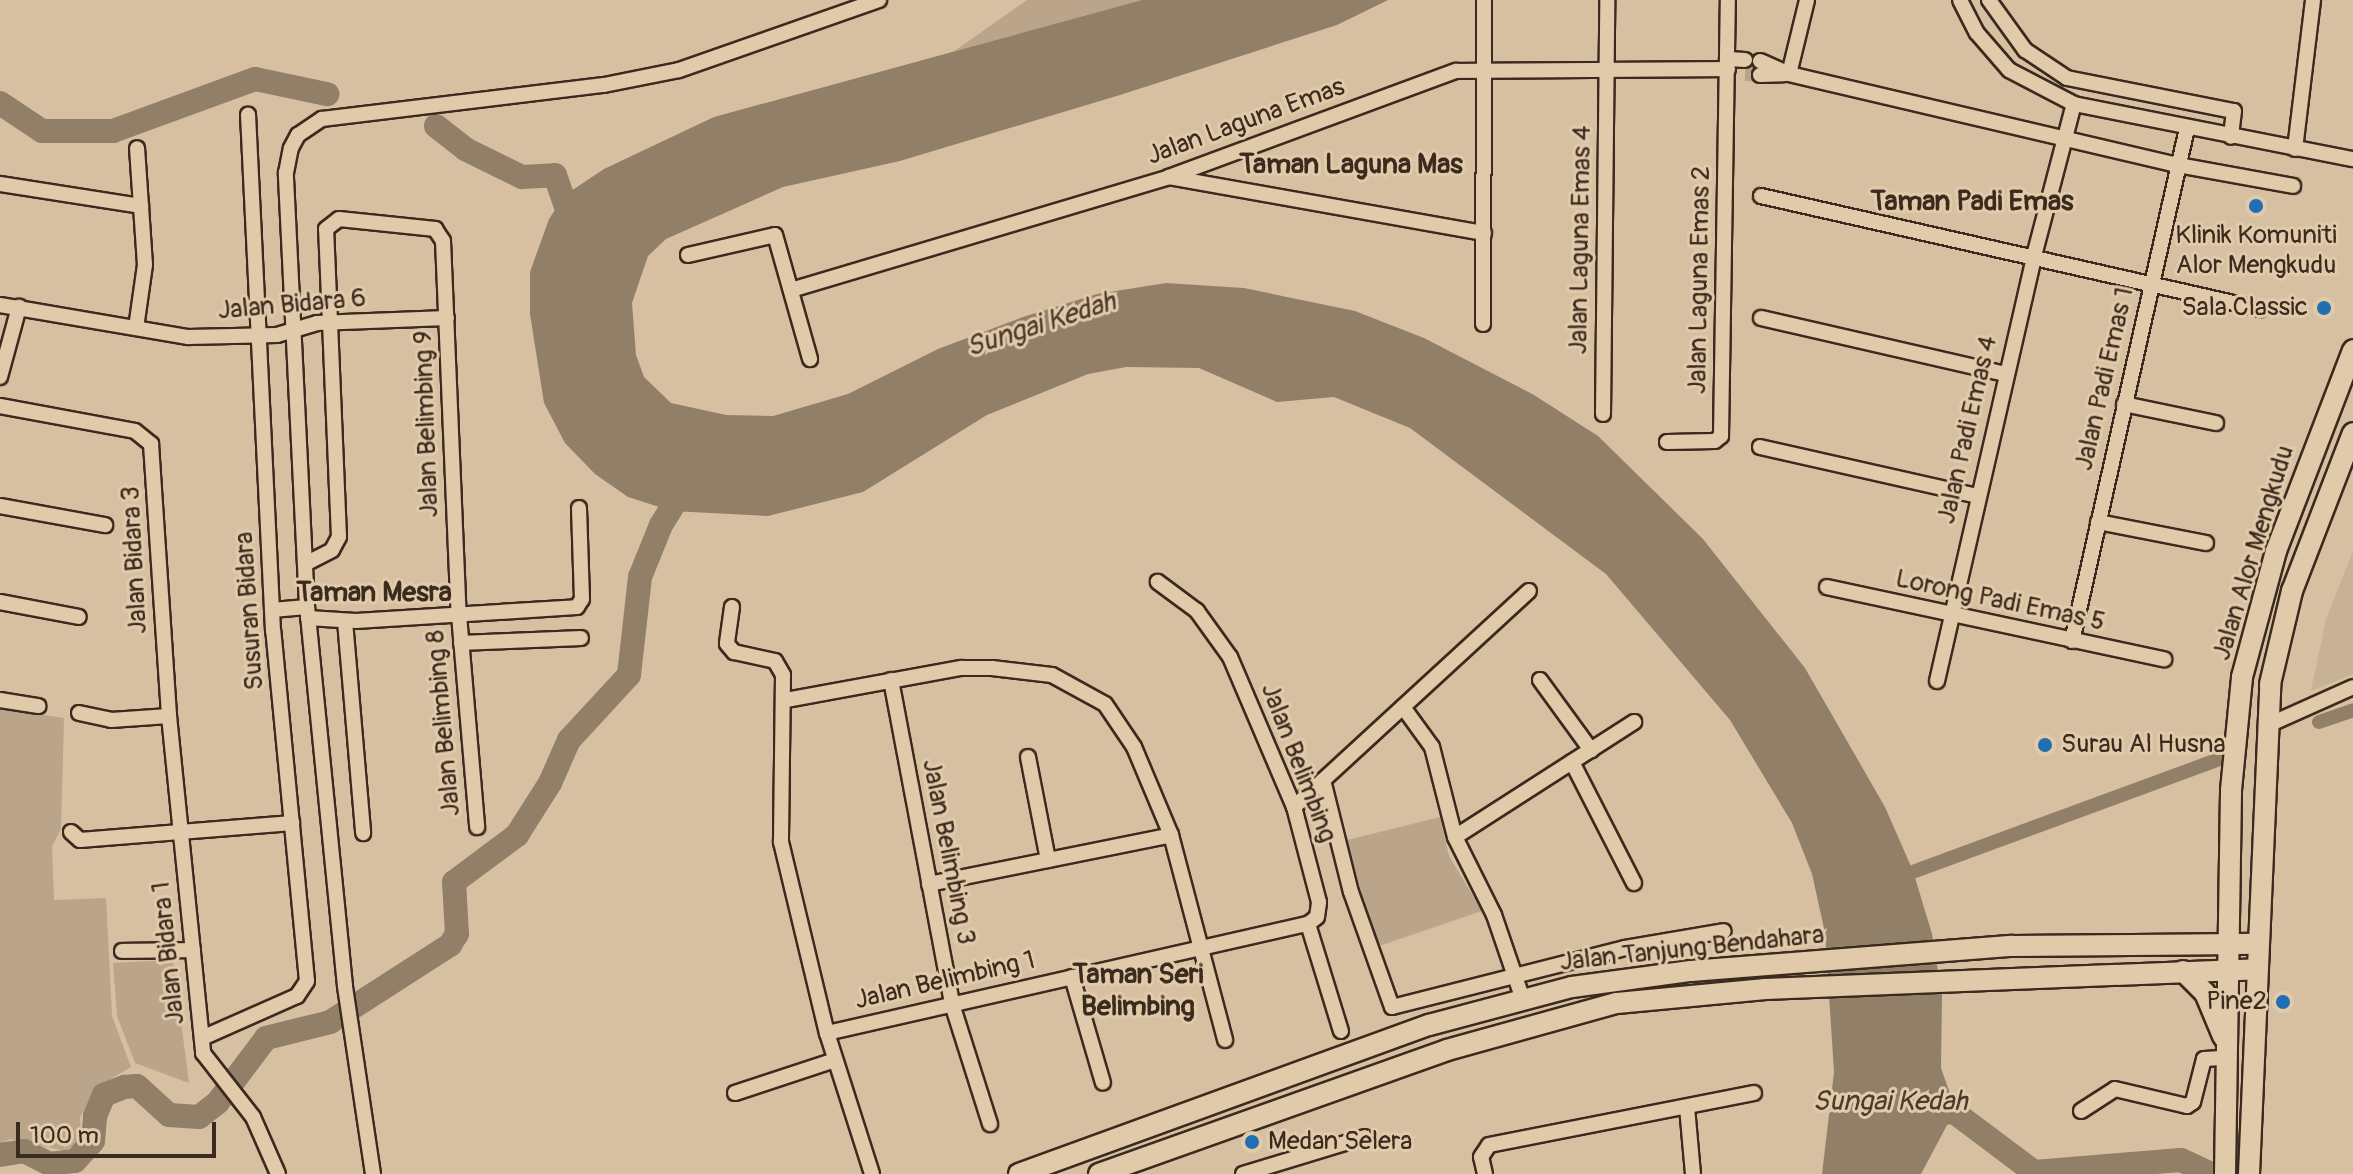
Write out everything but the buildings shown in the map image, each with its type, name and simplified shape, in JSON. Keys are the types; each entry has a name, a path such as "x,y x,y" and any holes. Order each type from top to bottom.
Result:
{"main road":[{"name":"Jalan Alor Mengkudu","path":"2225,1169 2231,790 2242,677 2276,551 2353,350"},
{"name":"Jalan Alor Mengkudu","path":"2250,1170 2266,726 2274,663 2292,591 2353,433"},
{"path":"2183,947 2213,929 2228,912"},
{"name":"Jalan Tanjung Bendahara","path":"1019,1174 1348,1054 1522,997 1603,981 1726,968 2012,946 2258,944"},
{"name":"Jalan Tanjung Bendahara","path":"1099,1174 1132,1168 1357,1081 1587,1010 1673,995 1765,989 2258,969"},
{"path":"2183,971 2205,993 2226,1051"},
{"path":"1348,1054 1357,1081"}],"street":[{"path":"373,1174 345,986 308,612 286,173 291,148 309,126 337,116 604,85 679,70 879,0"},
{"path":"1483,324 1484,0"},
{"name":"Jalan Laguna Emas 4","path":"1603,414 1607,0"},
{"path":"1728,0 1728,67"},
{"path":"1789,74 1807,0"},
{"path":"1960,0 1977,33 2009,70 2074,104 2353,159"},
{"path":"1989,0 2025,50 2067,78 2234,111 2231,137"},
{"path":"2295,149 2313,0"},
{"name":"Jalan Laguna Emas 2","path":"1667,442 1715,441 1721,436 1728,67"},
{"name":"Jalan Laguna Emas","path":"791,290 1169,177 1456,71 1484,69 1753,67 2065,135 2178,165 2293,186"},
{"name":"Jalan Padi Emas 4","path":"1937,681 2034,256 2074,104"},
{"name":"Susuran Bidara","path":"202,1038 304,990 272,610 248,115"},
{"name":"Jalan Padi Emas 1","path":"2072,641 2187,128"},
{"path":"136,328 145,276 137,148"},
{"path":"1169,177 1484,233"},
{"path":"0,184 141,206"},
{"path":"1761,196 2260,309"},
{"name":"Jalan Belimbing 9","path":"329,323 328,223 339,219 440,231 447,318 459,615"},
{"path":"688,255 772,233 810,359"},
{"name":"Jalan Bidara 6","path":"0,305 188,337 259,335 329,323 447,318"},
{"path":"0,377 19,307"},
{"path":"1761,318 2006,374"},
{"path":"305,564 334,548 339,537 329,323"},
{"path":"2124,404 2216,423"},
{"name":"Jalan Bidara 3","path":"0,406 148,437 181,833"},
{"path":"1760,447 1978,496"},
{"path":"0,506 105,525"},
{"path":"272,610 308,612 345,621 580,605 579,508"},
{"path":"2098,522 2206,543"},
{"name":"Jalan Belimbing","path":"1158,582 1197,611 1230,657 1294,807 1319,902 1317,917 1308,924 1341,1031"},
{"name":"Lorong Padi Emas 5","path":"1827,587 1950,616 2164,659"},
{"path":"1294,807 1529,591"},
{"path":"0,602 79,617"},
{"path":"732,607 727,644 734,652 775,661 783,675 786,700 781,842 827,1033 872,1174"},
{"name":"Jalan Belimbing 8","path":"459,615 477,827"},
{"path":"345,621 363,833"},
{"path":"461,643 581,638"},
{"path":"786,700 891,680 992,668 1074,683 1122,723 1171,835 1198,949 1225,1040"},
{"name":"Jalan Belimbing 3","path":"891,680 952,1004 990,1124"},
{"path":"1540,680 1591,750"},
{"path":"2266,726 2353,687"},
{"path":"0,700 39,706"},
{"path":"1403,707 1432,747 1455,837 1494,915 1522,997"},
{"path":"79,713 111,720 169,716"},
{"path":"1455,837 1634,722"},
{"path":"1028,757 1048,860"},
{"path":"1572,762 1634,883"},
{"name":"Jalan Belimbing","path":"1323,780 1355,905 1392,1007 1515,975"},
{"path":"71,832 80,840 292,823"},
{"name":"Jalan Bidara 1","path":"181,833 202,1038 210,1067 264,1133 278,1174"},
{"path":"929,884 1171,835"},
{"name":"Jalan Belimbing 1","path":"827,1033 1308,924"},
{"path":"1515,975 1724,931"},
{"path":"122,951 193,950"},
{"path":"1072,977 1103,1083"},
{"path":"2081,1111 2115,1089 2187,1106 2193,1102 2204,1059 2226,1051"},
{"path":"735,1093 835,1060"},
{"path":"1485,1174 1481,1157 1489,1145 1754,1093"},
{"path":"1687,1107 1693,1174"},
{"path":"1243,1174 1365,1137"}],"shaded area":[{"path":"1027,0 1142,0 953,52"},
{"path":"2353,551 2353,674 2311,691 2326,619"},
{"path":"0,709 64,718 61,829 52,846 54,900 106,898 112,1016 131,1067 99,1086 80,1117 81,1141 65,1151 10,1139 0,1144"},
{"path":"1440,817 1449,856 1482,911 1376,947 1347,840"},
{"path":"173,960 189,1083 135,1063 117,1016 113,963"}],"water":[{"name":"Sungai Kedah","path":"1142,0 1388,0 1337,25 1120,95 900,161 783,187 666,239 648,256 632,303 636,355 644,377 671,403 726,415 773,416 848,394 938,349 1023,317 1097,294 1166,283 1244,288 1355,311 1424,338 1534,395 1598,436 1703,539 1805,668 1885,807 1913,871 1932,934 1942,996 1941,1068 1954,1112 1921,1174 1822,1174 1834,1072 1825,933 1812,874 1792,823 1730,720 1606,574 1410,428 1334,397 1277,402 1199,368 1126,367 1088,374 987,415 863,492 768,516 672,511 628,497 595,474 565,443 544,403 530,314 530,272 549,219 565,195 604,169 714,117"}],"waterway":[{"path":"0,103 42,131 113,131 255,79 327,94"},
{"path":"436,126 465,149 522,177 555,175 572,224"},
{"path":"0,1155 24,1151 50,1164 75,1161 93,1141 95,1116 104,1095 124,1087 137,1086 169,1115 199,1117 218,1102 266,1038 330,1022 450,945 457,934 454,882 517,835 550,783 569,740 629,675 640,577 661,525 687,483"},
{"path":"2319,722 2353,710"},
{"path":"1899,877 2217,760"},
{"path":"1921,1114 1954,1112 2034,1172 2181,1160 2211,1174"}],"tunnel":[{"path":"1745,74 1760,75"}],"place":[{"name":"Klinik Komuniti Alor Mengkudu","path":"2256,206"},
{"name":"Sala Classic","path":"2324,308"},
{"name":"Surau Al Husna","path":"2045,745"},
{"name":"Pine2","path":"2283,1002"},
{"name":"Medan Selera","path":"1252,1142"}],"district":[{"name":"Taman Laguna Mas","path":"1351,165"},
{"name":"Taman Padi Emas","path":"1972,202"},
{"name":"Taman Mesra","path":"374,593"},
{"name":"Taman Seri Belimbing","path":"1138,991"}]}
